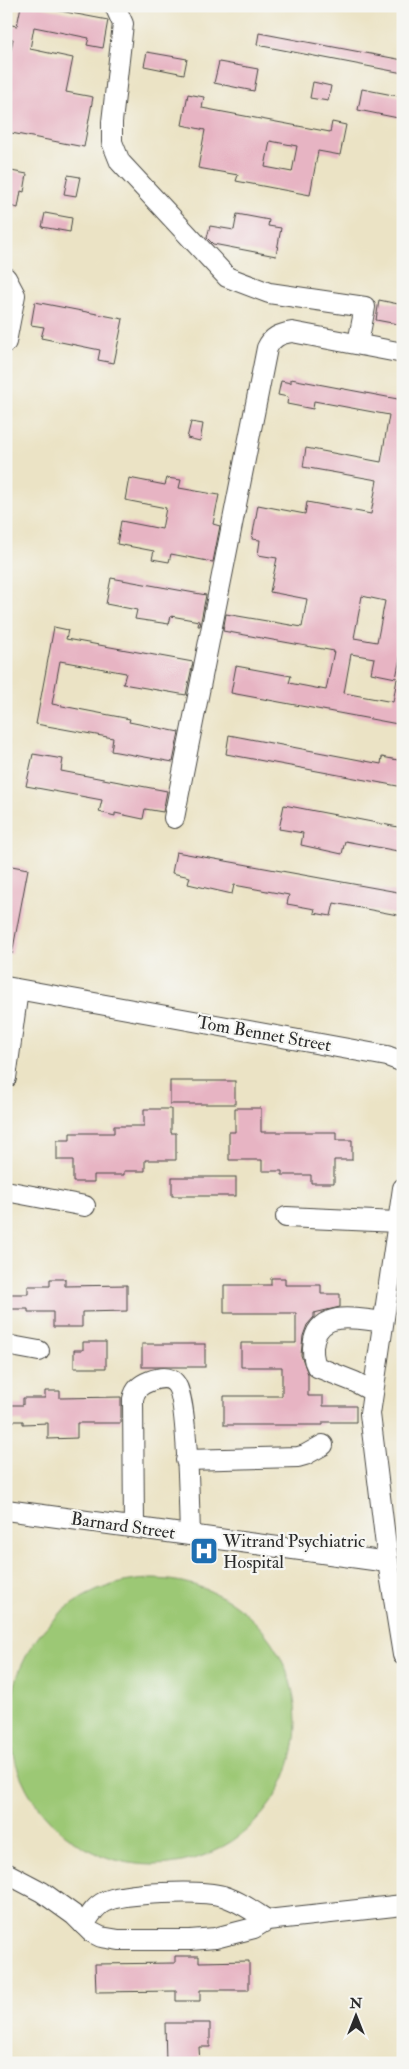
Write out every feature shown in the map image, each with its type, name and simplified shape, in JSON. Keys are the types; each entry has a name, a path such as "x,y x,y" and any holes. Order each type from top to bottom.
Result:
{"street":[{"path":"115,6 123,24 112,122 112,142 120,162 227,277 269,293 365,307 358,343"},
{"path":"6,278 12,286 15,295 6,342"},
{"path":"174,818 267,348 270,341 292,332 403,352"},
{"path":"6,1078 12,988"},
{"name":"Tom Bennet Street","path":"12,988 387,1056 403,1062"},
{"path":"403,1188 370,1414 388,1562 403,1654"},
{"path":"6,1191 86,1206"},
{"path":"286,1217 397,1222"},
{"path":"372,1391 317,1367 313,1361 312,1350 317,1330 326,1321 353,1319 383,1322"},
{"path":"6,1345 39,1351"},
{"path":"134,1527 133,1400 135,1392 141,1385 167,1378 174,1381 177,1385 183,1411 190,1535"},
{"path":"186,1460 298,1457 323,1445"},
{"name":"Barnard Street","path":"6,1510 388,1562"},
{"path":"6,1874 42,1892 91,1932 101,1937 119,1940 215,1938 254,1928 267,1920 403,1905"},
{"path":"84,1925 93,1911 103,1902 118,1897 155,1894 212,1894 238,1902 267,1920"}],"green space":[{"path":"153,1579 181,1582 208,1590 232,1603 254,1621 272,1643 285,1667 293,1694 296,1722 293,1750 285,1777 272,1801 254,1823 232,1841 208,1854 181,1862 153,1865 125,1862 98,1854 74,1841 52,1823 34,1801 21,1777 13,1750 10,1722 13,1694 21,1667 34,1643 52,1621 74,1603 98,1590 125,1582"}],"building":[{"path":"21,6 34,6 108,20 103,48 87,45 89,38 34,27 30,49 73,58 66,92 93,97 84,147 6,132 6,74 13,39 6,38 6,24 17,26"},
{"path":"259,33 403,60 403,73 257,45"},
{"path":"147,52 187,59 184,74 144,66"},
{"path":"219,62 258,69 254,91 214,83"},
{"path":"313,82 331,86 328,101 310,98"},
{"path":"362,89 403,97 403,119 358,110"},
{"path":"188,94 204,97 202,108 330,132 332,122 346,125 340,155 318,151 310,195 236,181 238,175 198,168 205,130 182,125","holes":["270,141 297,146 292,172 265,167"]},
{"path":"6,170 27,174 24,192 21,191 18,208 6,205"},
{"path":"68,175 80,177 76,196 64,194"},
{"path":"45,213 72,218 70,232 42,227"},
{"path":"237,214 269,220 268,226 281,228 276,256 213,244 207,238 210,226 234,230"},
{"path":"379,300 403,305 403,325 376,320"},
{"path":"35,302 123,319 114,363 98,360 100,350 41,338 44,327 31,325"},
{"path":"291,379 403,400 403,643 396,678 371,673 374,658 351,654 344,693 393,702 397,679 403,680 403,725 231,693 236,666 291,676 289,683 326,690 334,651 223,631 226,614 302,627 307,599 270,592 277,558 258,555 260,540 252,539 258,505 305,514 307,502 371,514 377,480 303,467 306,448 381,462 389,415 314,401 313,409 287,404 288,397 278,395 281,381 291,383","holes":["362,596 385,601 377,642 354,638"]},
{"path":"191,422 203,424 200,441 187,438"},
{"path":"129,478 165,485 167,478 181,480 179,488 219,495 213,524 220,526 213,562 171,554 169,562 152,559 154,551 117,544 121,521 162,529 166,508 125,500"},
{"path":"111,578 206,595 200,626 198,626 199,621 171,616 169,624 135,619 137,610 106,604"},
{"path":"54,627 68,630 66,639 193,662 186,695 123,684 126,673 60,661 52,704 130,719 129,722 179,732 173,762 111,751 113,738 36,724"},
{"path":"229,735 381,764 382,757 403,761 403,787 226,754"},
{"path":"33,754 63,759 61,771 167,791 163,812 145,809 143,819 115,813 115,816 99,812 102,800 26,786"},
{"path":"284,805 403,828 403,852 345,841 342,854 301,845 303,833 279,829"},
{"path":"176,852 403,893 403,916 334,903 331,916 314,913 315,909 287,904 289,895 234,885 232,894 188,884 190,877 172,873"},
{"path":"6,865 28,869 12,954 6,953"},
{"path":"170,1081 235,1081 235,1104 170,1104"},
{"path":"235,1108 261,1108 261,1132 336,1132 336,1140 352,1140 352,1160 334,1160 334,1183 311,1183 311,1175 282,1175 282,1171 262,1171 262,1160 229,1160 229,1132 235,1132"},
{"path":"144,1109 171,1109 171,1133 176,1133 176,1160 145,1160 145,1171 124,1171 124,1175 94,1175 94,1182 73,1182 73,1160 57,1160 57,1140 70,1140 70,1133 114,1133 114,1126 144,1126"},
{"path":"172,1177 236,1177 236,1196 172,1196"},
{"path":"271,1278 285,1278 285,1285 321,1285 321,1294 340,1294 340,1307 314,1313 314,1317 307,1325 303,1336 301,1355 308,1374 308,1396 323,1396 323,1406 356,1406 356,1422 323,1422 323,1425 224,1425 224,1396 282,1396 282,1367 241,1367 241,1343 296,1343 296,1313 224,1313 224,1285 271,1285"},
{"path":"50,1279 65,1279 65,1286 127,1285 127,1311 82,1312 82,1327 53,1327 53,1312 28,1312 28,1309 8,1309 8,1294 28,1294 28,1286 50,1286"},
{"path":"83,1342 106,1342 106,1368 74,1368 74,1350 83,1350"},
{"path":"142,1344 205,1344 205,1367 142,1367"},
{"path":"45,1391 60,1391 60,1398 121,1397 121,1423 77,1423 77,1438 48,1439 48,1423 23,1424 23,1421 6,1421 6,1405 23,1405 23,1398 45,1398"},
{"path":"175,1956 199,1956 199,1962 249,1961 249,1990 200,1990 200,2001 176,2001 176,1991 96,1992 95,1964 175,1963"},
{"path":"165,2023 210,2023 210,2047 199,2047 200,2063 166,2063"}],"place":[{"name":"Witrand Psychiatric Hospital","path":"204,1551"}]}
